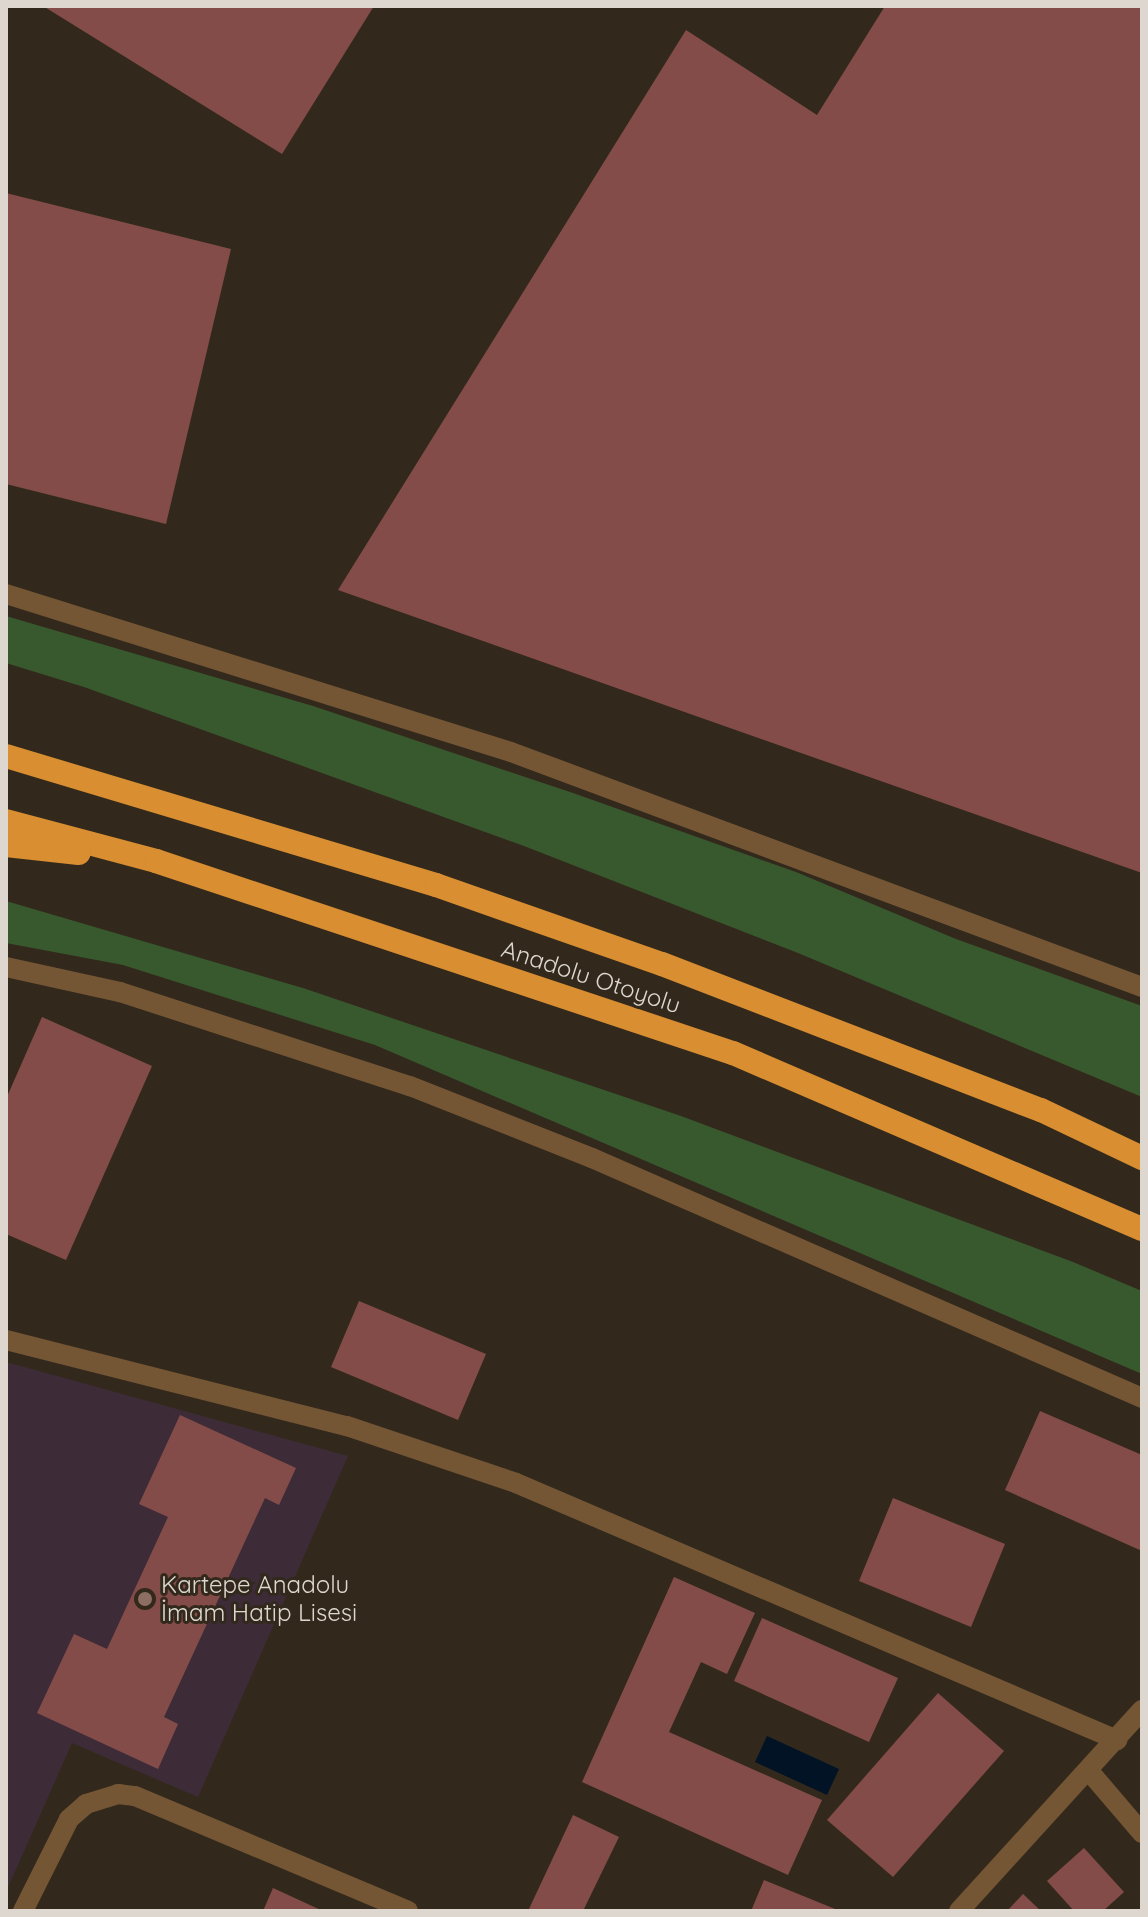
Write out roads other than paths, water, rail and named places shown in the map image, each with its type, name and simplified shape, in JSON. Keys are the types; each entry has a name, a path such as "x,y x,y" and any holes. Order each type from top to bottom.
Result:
{"highway":[{"name":"Anadolu Otoyolu","path":"6,756 436,885 647,959 1041,1110 1142,1158"},
{"name":"Anadolu Otoyolu","path":"6,821 156,861 733,1053 1142,1229"},
{"path":"6,845 156,861"}],"street":[{"path":"6,594 511,752 1142,987"},
{"path":"6,967 120,992 410,1086 592,1158 1142,1398"},
{"path":"6,1340 347,1426 516,1483 1117,1740"},
{"path":"959,1911 1142,1710"},
{"path":"1089,1771 1142,1833"},
{"path":"23,1911 69,1819 86,1804 118,1794 135,1796 408,1911"}],"water":[{"path":"767,1736 839,1769 827,1795 755,1762"}],"place":[{"name":"Kartepe Anadolu İmam Hatip Lisesi","path":"145,1599"}]}
